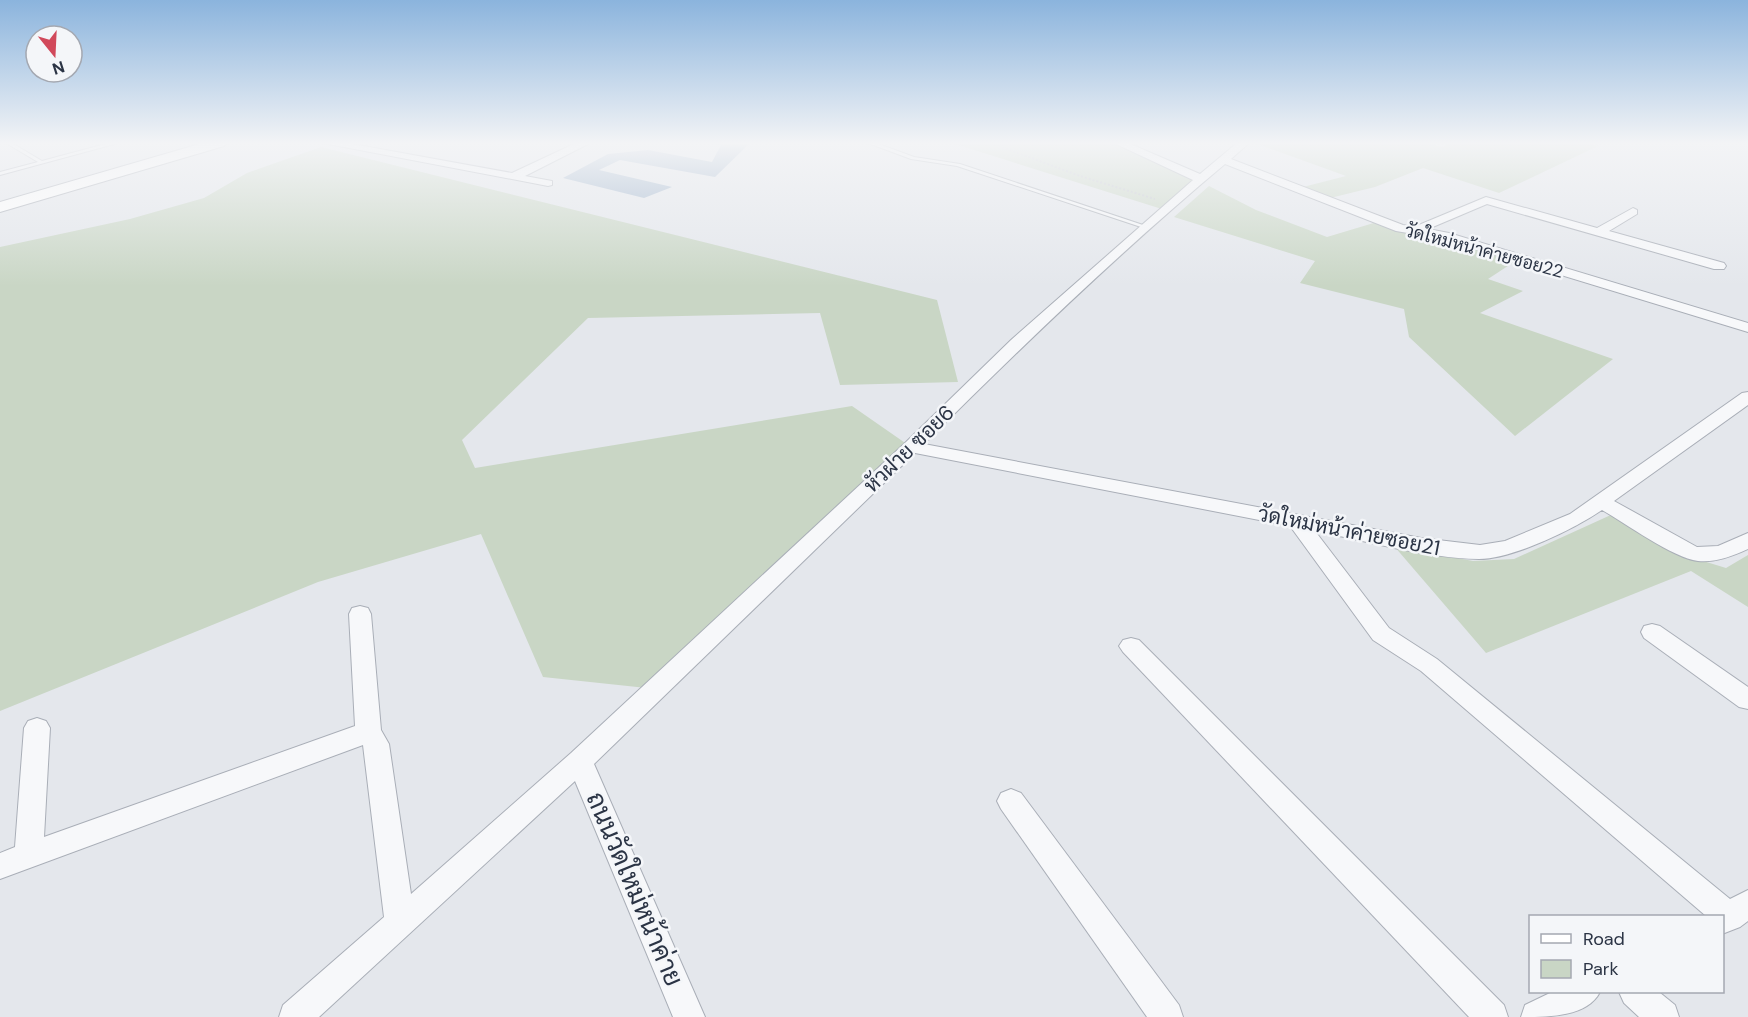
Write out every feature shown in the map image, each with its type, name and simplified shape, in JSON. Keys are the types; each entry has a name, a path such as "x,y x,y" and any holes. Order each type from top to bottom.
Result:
{"main road":[{"path":"0,200 33,190"},
{"path":"0,207 57,190"}],"street":[{"name":"หัวฝาย ซอย6","path":"295,1017 580,761 911,447 1016,343 1187,190"},
{"name":"วัดใหม่หน้าค่ายซอย22","path":"1303,190 1400,228 1456,240 1748,328"},
{"path":"1420,231 1419,229 1486,200 1719,266"},
{"path":"1599,232 1633,212"},
{"name":"วัดใหม่หน้าค่ายซอย21","path":"911,447 1430,547 1480,552 1509,547 1577,518 1748,397"},
{"path":"1601,501 1691,553 1703,556 1748,540"},
{"path":"1296,520 1381,634 1429,665 1733,914"},
{"path":"360,614 368,732 376,744 400,924"},
{"path":"1652,632 1748,700"},
{"path":"1131,646 1492,1017"},
{"path":"28,854 37,728"},
{"path":"0,866 368,732"},
{"name":"ถนนวัดใหม่หน้าค่าย","path":"580,761 689,1017"},
{"path":"1011,801 1167,1017"},
{"path":"1537,1017 1582,993"},
{"path":"1636,993 1664,1017"}],"lane":[{"path":"1035,190 1146,227"}],"path":[{"path":"1124,190 1173,202"}],"green space":[{"path":"217,190 496,190 937,300 958,382 840,385 820,313 588,318 462,440 475,468 852,406 911,447 656,689 543,677 481,534 318,582 0,711 0,247 130,219 204,198"},
{"path":"1103,190 1188,190 1165,210"},
{"path":"1204,190 1218,190 1256,210 1327,237 1377,222 1447,238 1517,260 1488,279 1523,291 1480,313 1613,359 1515,436 1409,337 1404,309 1300,283 1315,261 1174,217"},
{"path":"1311,190 1361,190 1330,198"},
{"path":"1613,514 1690,557 1726,568 1748,555 1748,607 1691,571 1486,653 1394,546 1473,561 1514,559"}],"water":[{"path":"613,190 663,190 644,198"}]}
